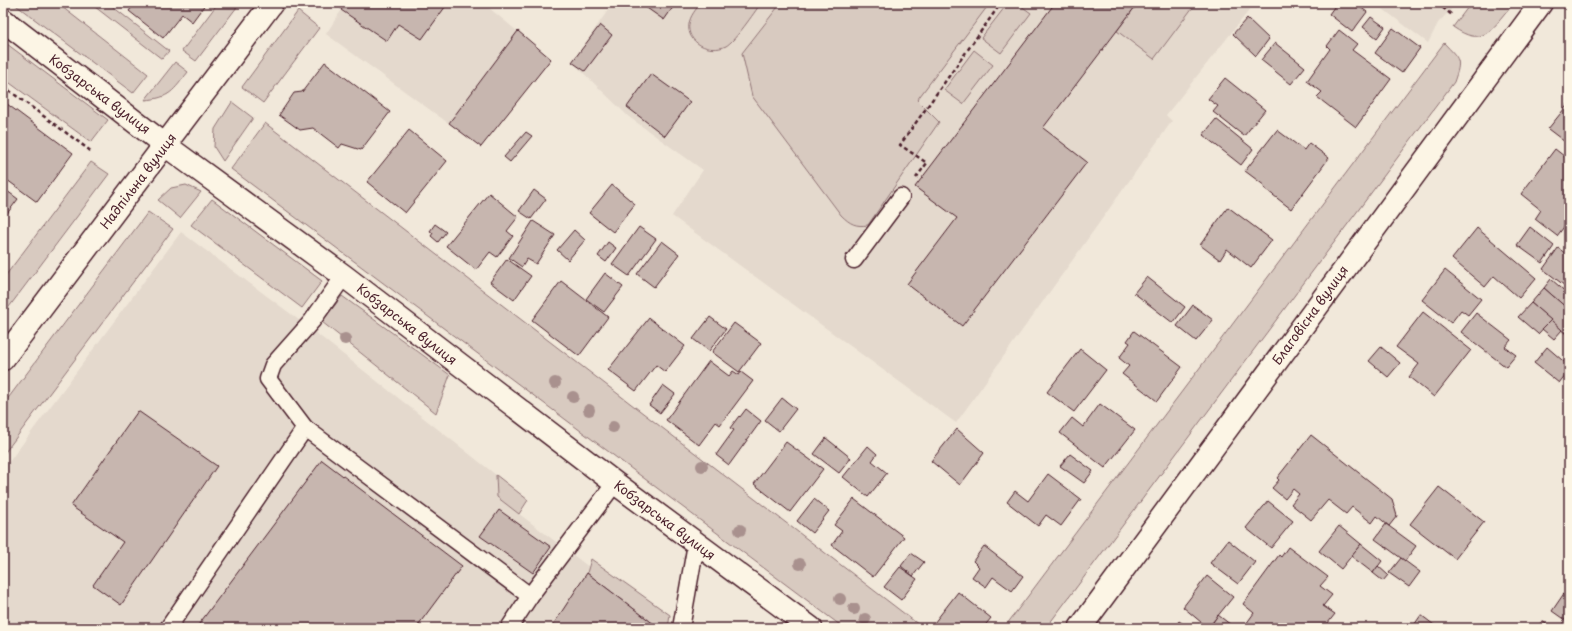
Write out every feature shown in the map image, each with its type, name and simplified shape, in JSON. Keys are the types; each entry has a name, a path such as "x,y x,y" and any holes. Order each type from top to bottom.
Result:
{"main road":[{"name":"Надпільна вулиця","path":"3,359 272,3"},
{"name":"Благовісна вулиця","path":"1080,628 1541,3"},
{"name":"Кобзарська вулиця","path":"3,20 166,144 344,276 696,544 811,628"}],"lane":[{"path":"854,260 901,197"},
{"path":"344,276 312,321 273,366 268,380 305,428 530,596"},
{"path":"168,628 305,428"},
{"path":"509,628 530,596 615,483"},
{"path":"681,628 696,544"}],"path":[{"path":"901,197 927,163 900,145 1001,3"},
{"path":"1437,3 1452,15"},
{"path":"3,86 92,152"}],"shaded area":[{"path":"13,3 57,3 148,74 133,93"},
{"path":"90,3 108,3 169,51 162,59"},
{"path":"218,3 240,3 196,61 182,51"},
{"path":"346,3 483,3 551,59 481,147 326,34"},
{"path":"613,3 1255,3 1166,115 1172,121 956,423 672,216 703,170 629,117 572,62"},
{"path":"701,3 761,3 730,43 726,46 713,49 700,45 691,37 689,31 691,18"},
{"path":"781,3 990,3 917,100 939,122 868,225 860,226 853,224 841,215 752,96 742,53"},
{"path":"1008,3 1017,3 1031,13 1001,53 981,38"},
{"path":"1138,3 1196,3 1154,59 1117,31"},
{"path":"1375,3 1457,3 1438,23 1428,43"},
{"path":"1471,3 1511,3 1510,8 1492,29 1486,34 1472,36 1453,27"},
{"path":"298,11 319,28 263,103 242,87"},
{"path":"3,41 108,120 91,142 3,78"},
{"path":"1444,43 1458,60 1459,64 1454,82 1046,628 1004,628"},
{"path":"974,50 993,65 963,104 944,90"},
{"path":"175,62 188,72 183,79 166,95 145,100"},
{"path":"232,102 253,118 223,161 214,147 215,129"},
{"path":"265,123 923,628 844,628 231,169"},
{"path":"91,162 109,174 3,315 3,279"},
{"path":"186,185 201,192 180,218 158,200 171,188"},
{"path":"212,199 322,281 302,308 191,225"},
{"path":"148,212 173,229 3,455 3,405"},
{"path":"181,232 307,326 496,475 497,497 644,609 664,628 3,628 3,470"},
{"path":"342,296 450,375 436,413 322,322"},
{"path":"496,475 528,500 519,514 497,497"},
{"path":"591,559 670,615 668,628 659,628 587,573"}],"building":[{"path":"135,3 206,3 192,22 182,14 163,38 129,11"},
{"path":"346,3 448,3 422,39 398,24 387,41 341,10"},
{"path":"646,3 676,3 664,20 644,6"},
{"path":"1055,3 1138,3 1043,128 1087,162 962,326 907,284 957,218 915,187"},
{"path":"1337,3 1355,3 1367,12 1352,32 1329,14"},
{"path":"1371,17 1385,27 1377,38 1363,27"},
{"path":"1247,18 1269,39 1256,56 1233,34"},
{"path":"600,25 612,35 585,71 572,62"},
{"path":"1393,28 1420,48 1402,73 1375,53"},
{"path":"1339,30 1357,44 1352,50 1391,79 1356,127 1317,97 1322,92 1307,81 1330,49 1327,46"},
{"path":"518,31 551,59 481,147 449,123"},
{"path":"1275,43 1305,67 1291,84 1261,60"},
{"path":"325,62 390,112 361,150 342,144 339,148 313,128 300,130 279,115 294,93 302,92"},
{"path":"651,74 690,102 665,136 627,107"},
{"path":"1225,78 1265,110 1244,136 1213,112 1218,106 1208,99"},
{"path":"3,101 73,153 37,202 3,177"},
{"path":"1569,103 1569,145 1548,129"},
{"path":"1216,119 1253,149 1241,165 1203,135"},
{"path":"409,130 447,161 405,213 367,182"},
{"path":"1277,130 1304,150 1309,143 1329,158 1291,209 1245,171"},
{"path":"526,132 532,136 510,162 504,157"},
{"path":"1555,149 1569,160 1569,225 1567,223 1557,236 1535,219 1541,210 1521,194"},
{"path":"612,185 635,204 613,232 589,213"},
{"path":"3,188 18,199 3,219"},
{"path":"534,190 546,199 531,219 519,211"},
{"path":"489,193 518,217 507,231 513,236 497,257 490,252 476,270 446,246"},
{"path":"1228,207 1272,240 1251,268 1227,249 1220,260 1200,245"},
{"path":"533,221 555,235 536,264 527,259 522,267 509,258"},
{"path":"435,224 446,232 438,242 431,236 433,233 430,231"},
{"path":"639,227 656,239 629,276 612,264"},
{"path":"1530,227 1554,246 1542,263 1517,245"},
{"path":"1477,228 1536,278 1519,298 1494,276 1485,287 1452,259"},
{"path":"574,230 585,240 568,260 557,250"},
{"path":"662,241 679,254 654,287 637,274"},
{"path":"608,242 616,248 606,262 598,256"},
{"path":"1558,248 1569,256 1569,289 1543,269"},
{"path":"507,259 531,276 514,300 490,282"},
{"path":"1445,270 1481,299 1468,315 1461,310 1451,323 1422,300"},
{"path":"605,273 623,287 604,312 586,299"},
{"path":"1147,277 1185,307 1173,323 1134,293"},
{"path":"1551,279 1569,295 1569,310 1544,288"},
{"path":"561,281 608,317 579,356 532,320"},
{"path":"1544,288 1569,310 1569,331 1566,334 1531,303"},
{"path":"1531,303 1551,320 1538,334 1518,317"},
{"path":"1193,305 1213,320 1196,341 1177,326"},
{"path":"1423,312 1471,350 1434,397 1409,377 1419,364 1396,347"},
{"path":"1476,313 1511,340 1505,347 1516,355 1506,367 1461,332"},
{"path":"710,317 726,329 709,351 693,339"},
{"path":"649,318 685,346 665,372 656,365 636,391 608,370"},
{"path":"1551,320 1562,330 1554,339 1542,329"},
{"path":"734,323 761,343 739,372 712,352"},
{"path":"1134,331 1182,367 1157,401 1122,374 1129,366 1119,358 1130,343 1127,341"},
{"path":"1381,347 1400,363 1388,377 1369,361"},
{"path":"1547,347 1569,366 1569,370 1559,383 1534,363"},
{"path":"1080,349 1106,370 1074,412 1047,392"},
{"path":"709,361 729,376 733,371 739,375 741,372 753,381 720,425 716,422 699,445 666,420"},
{"path":"663,385 675,394 660,413 649,405"},
{"path":"782,398 796,409 779,431 765,420"},
{"path":"1100,404 1135,430 1105,468 1060,433 1072,418 1083,427"},
{"path":"746,409 761,421 729,465 716,455 734,430 730,428"},
{"path":"138,411 217,466 121,605 93,585 123,542 71,506"},
{"path":"957,429 984,453 960,485 931,461"},
{"path":"1311,435 1392,499 1397,516 1389,526 1377,516 1372,523 1352,507 1346,514 1328,500 1311,520 1291,504 1299,494 1293,489 1285,499 1272,488 1279,480 1277,478"},
{"path":"826,438 851,458 839,473 814,454"},
{"path":"786,442 823,469 790,512 754,484"},
{"path":"868,446 877,454 872,461 887,473 868,497 843,477"},
{"path":"1070,454 1093,471 1084,483 1060,466"},
{"path":"322,460 462,566 416,628 196,628"},
{"path":"1048,474 1081,499 1061,526 1046,515 1038,526 1007,502 1015,491 1028,501"},
{"path":"1439,487 1484,522 1455,559 1410,524"},
{"path":"814,499 829,511 812,533 797,521"},
{"path":"854,499 904,537 873,577 832,545 842,531 834,525"},
{"path":"1268,501 1293,521 1271,548 1246,528"},
{"path":"499,510 551,547 533,573 480,536"},
{"path":"1386,524 1416,546 1405,561 1375,539"},
{"path":"1339,526 1361,544 1341,569 1319,551"},
{"path":"1228,540 1255,562 1238,584 1210,563"},
{"path":"1361,544 1382,561 1373,573 1351,556"},
{"path":"984,546 1023,576 1012,591 993,577 986,587 972,577 979,567 973,561"},
{"path":"1288,547 1328,577 1320,586 1332,595 1323,606 1335,614 1324,628 1251,628 1246,624 1254,613 1243,604 1279,555 1281,557"},
{"path":"911,553 924,562 913,576 901,566"},
{"path":"1401,558 1420,572 1409,587 1389,573"},
{"path":"1378,566 1388,575 1383,581 1373,573"},
{"path":"900,567 917,579 901,600 884,587"},
{"path":"587,573 659,628 551,628"},
{"path":"1207,576 1233,597 1208,628 1183,607"},
{"path":"1569,586 1569,623 1552,611"},
{"path":"958,592 991,618 983,628 940,628 934,623"},
{"path":"1218,615 1235,628 1209,628"},
{"path":"1421,615 1438,628 1412,628"},
{"path":"1179,621 1189,628 1174,628"},
{"path":"1542,621 1552,628 1537,628"}]}
